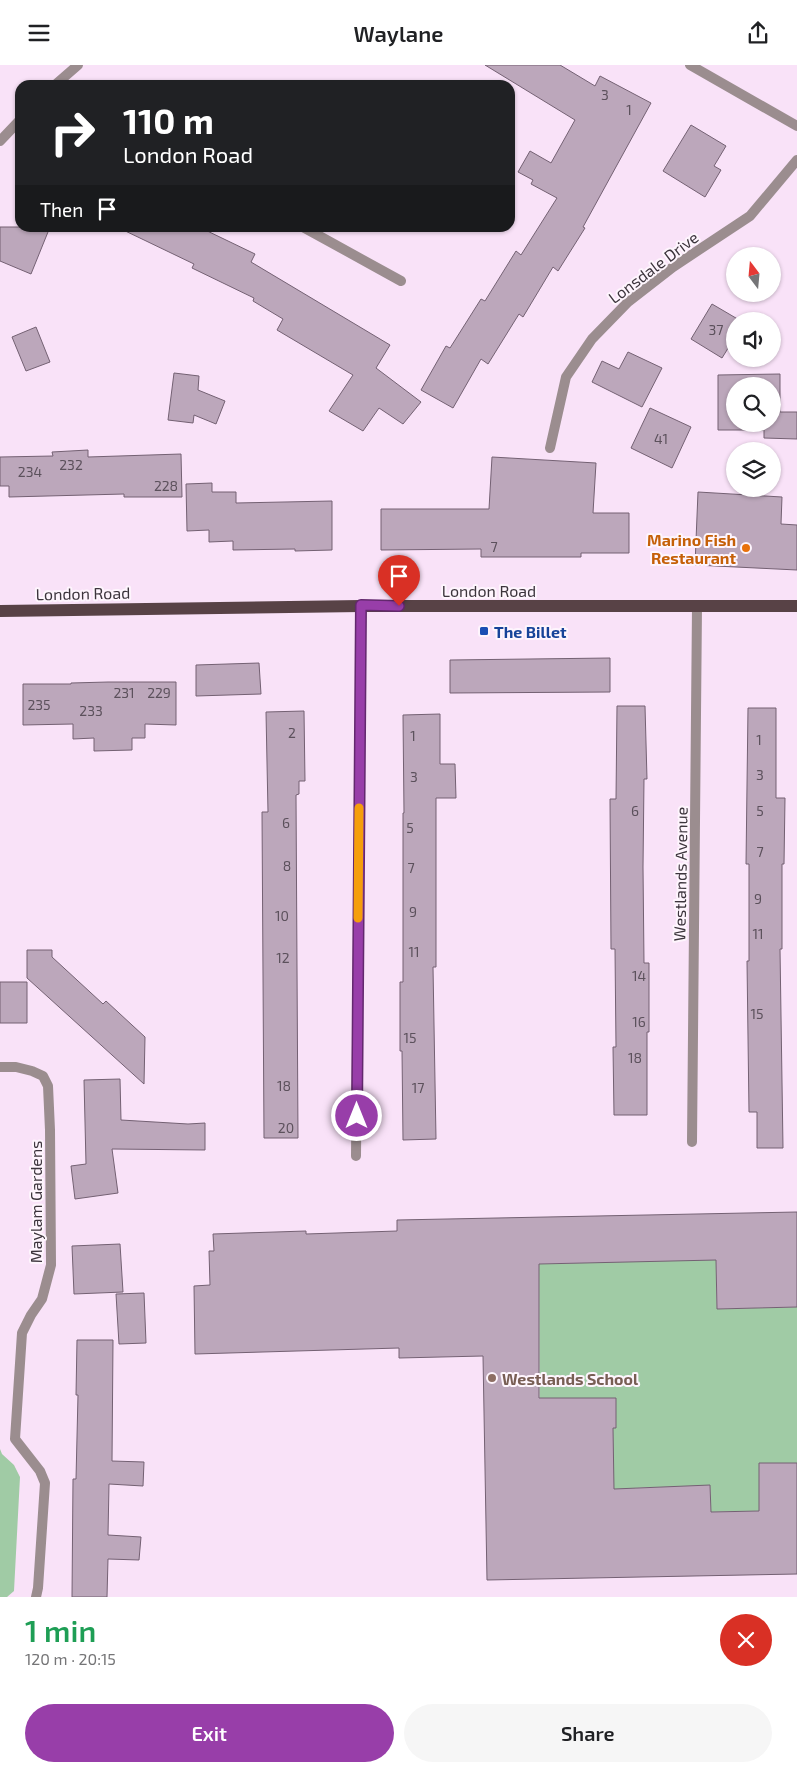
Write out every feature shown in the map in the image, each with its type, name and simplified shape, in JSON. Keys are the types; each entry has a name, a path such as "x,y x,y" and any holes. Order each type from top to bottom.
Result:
{"main road":[{"name":"London Road","path":"0,611 361,605 797,606"}],"street":[{"path":"61,80 78,65"},
{"path":"690,65 797,126"},
{"path":"0,141 15,125"},
{"name":"Lonsdale Drive","path":"550,448 566,377 592,339 628,302 673,267 750,216 797,160"},
{"path":"312,232 401,281"},
{"path":"356,1155 361,605"},
{"name":"Westlands Avenue","path":"692,1142 697,607"},
{"name":"Maylam Gardens","path":"0,1067 16,1067 32,1071 43,1076 48,1085 51,1265 42,1299 22,1333 15,1439 40,1471 45,1483 39,1579 36,1597"}],"green space":[{"path":"716,1259 717,1309 797,1307 797,1538 789,1510 711,1512 710,1486 635,1488 636,1530 540,1534 539,1264"},
{"path":"0,1449 2,1454 14,1465 20,1477 14,1591 7,1597 0,1597"}],"building":[{"path":"485,65 560,65 595,86 600,76 651,103 583,227 585,228 558,271 553,267 523,317 519,314 488,364 481,359 453,408 421,390 446,346 450,348 481,299 485,301 516,251 521,255 557,198 531,184 533,180 518,172 530,151 551,163 575,120 515,83 515,80 510,80"},
{"path":"691,125 726,146 714,166 721,170 705,197 663,171"},
{"path":"0,227 15,227 15,232 48,232 31,274 0,261"},
{"path":"127,232 209,232 255,254 251,262 390,345 376,368 421,402 403,424 379,408 363,431 329,411 353,375 277,330 283,319 253,301 254,298 192,268 194,264"},
{"path":"712,304 726,312 726,352 722,358 691,339"},
{"path":"36,327 50,362 26,371 12,337"},
{"path":"628,352 662,368 642,407 592,382 602,361 619,369"},
{"path":"174,373 199,376 198,390 225,401 216,424 194,415 193,423 168,420"},
{"path":"780,374 780,377 726,377 726,430 718,430 718,375"},
{"path":"650,408 691,427 672,468 631,448"},
{"path":"781,412 797,412 797,439 764,438 764,432 781,432"},
{"path":"88,450 88,457 181,454 182,497 124,497 124,494 9,497 9,486 0,486 0,457 53,456 52,452"},
{"path":"492,457 596,463 593,513 629,513 629,553 581,553 581,557 481,557 481,549 381,550 381,509 489,509"},
{"path":"212,483 212,492 236,492 236,503 332,501 332,550 233,550 233,541 209,542 209,530 187,531 186,484"},
{"name":"Marino Fish Restaurant","path":"698,492 726,494 726,497 782,497 781,524 797,525 797,570 695,565"},
{"path":"610,658 610,692 450,693 450,660"},
{"path":"259,663 261,694 196,696 196,665"},
{"path":"176,682 176,725 145,724 145,738 132,738 132,750 94,751 94,738 73,739 73,724 23,725 23,684"},
{"path":"617,706 645,706 647,779 644,779 643,867 644,963 649,963 647,1115 614,1115 613,1047 616,1047 615,949 611,949 610,799 616,799"},
{"path":"748,708 776,708 776,798 785,798 784,864 782,864 782,949 780,949 783,1148 757,1148 757,1112 749,1112 747,961 749,961 749,864 746,864"},
{"path":"304,711 305,781 299,781 299,794 296,795 298,1138 264,1138 262,812 268,812 266,712"},
{"path":"440,714 440,764 455,764 456,798 436,798 436,967 433,967 436,1139 403,1140 400,982 403,982 403,715"},
{"path":"27,950 52,950 52,957 103,1004 106,1001 145,1037 144,1084 27,978"},
{"path":"0,982 27,982 27,1023 0,1023"},
{"path":"120,1079 121,1120 188,1124 205,1123 205,1150 112,1149 118,1193 75,1199 71,1166 86,1164 84,1080"},
{"path":"797,1212 797,1307 717,1309 716,1260 539,1264 539,1398 616,1398 616,1428 613,1428 614,1489 710,1485 711,1512 759,1511 759,1463 797,1463 797,1574 487,1580 483,1356 399,1358 399,1348 195,1354 194,1286 210,1285 209,1251 214,1251 213,1234 306,1231 306,1234 397,1231 397,1220"},
{"path":"120,1244 123,1292 74,1294 72,1246"},
{"path":"144,1293 146,1343 119,1344 116,1294"},
{"path":"77,1340 113,1340 112,1461 144,1462 143,1486 109,1484 108,1535 141,1537 139,1560 108,1559 107,1597 72,1597 73,1479 76,1479 78,1395 76,1395"}],"slow traffic":[{"path":"358,918 359,808"}],"place":[{"name":"Marino Fish Restaurant","path":"746,548"},
{"name":"The Billet","path":"484,631"},
{"name":"Westlands School","path":"492,1378"}],"route":[{"path":"357,1116 361,605 399,606"}]}
